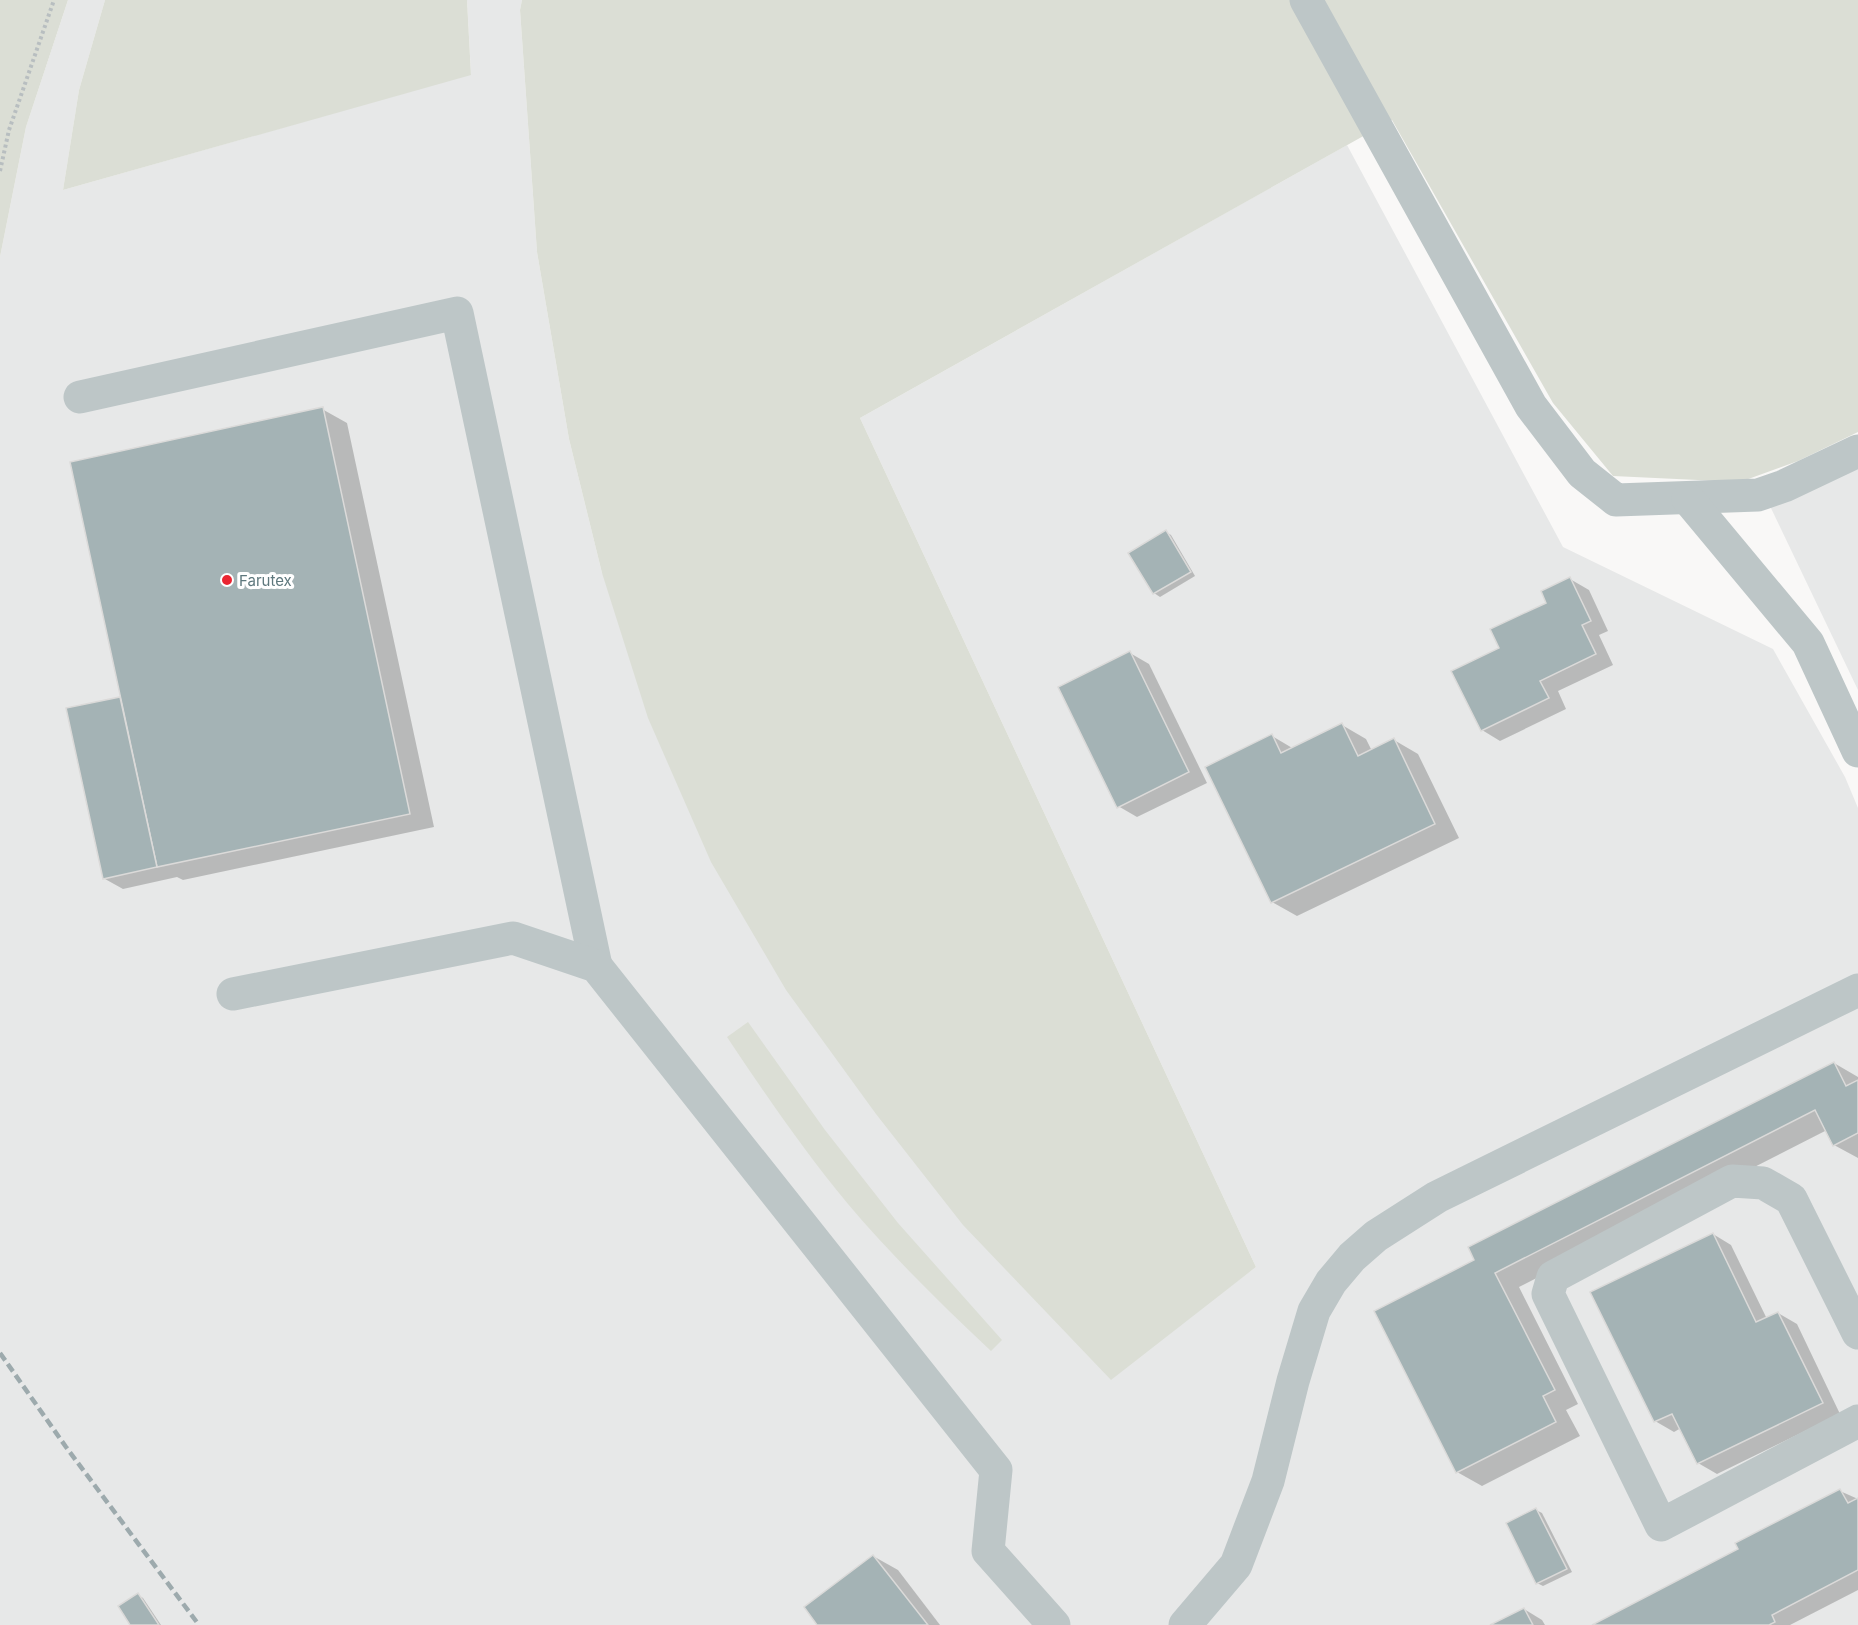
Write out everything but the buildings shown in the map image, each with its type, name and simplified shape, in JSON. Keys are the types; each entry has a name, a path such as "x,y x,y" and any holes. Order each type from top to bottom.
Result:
{"lane":[{"path":"1306,0 1531,406 1582,473 1616,500 1758,495 1784,486 1858,451"},
{"path":"80,397 457,313 596,966 996,1470 988,1551 1054,1625"},
{"path":"1688,499 1808,643 1858,751"},
{"path":"233,994 513,938 596,966"},
{"path":"1185,1625 1236,1565 1268,1481 1293,1381 1314,1311 1331,1282 1352,1257 1376,1236 1437,1197 1858,990"},
{"path":"1858,1333 1791,1199 1763,1183 1732,1181 1553,1277 1548,1294 1661,1525 1858,1421"}],"path":[{"path":"0,171 9,130 54,0"}],"shaded area":[{"path":"0,0 68,0 26,127 0,257"},
{"path":"68,0 105,0 79,90 63,190 471,74 467,0 522,0 520,10 537,252 569,439 602,573 1187,1319 1256,1267 860,418 1347,145 1563,547 1773,649 1845,777 1858,808 1858,1625 0,1625 0,257 26,127"},
{"path":"105,0 467,0 471,75 63,190 79,90"},
{"path":"522,0 1858,0 1858,432 1798,461 1740,482 1613,476 1553,403 1392,120 860,418 1256,1267 1111,1380 963,1225 876,1114 786,990 711,862 648,718 602,573 569,439 537,252 520,10"},
{"path":"1858,464 1858,690 1770,506"},
{"path":"748,1022 825,1130 898,1223 1002,1340 991,1351 935,1298 882,1242 848,1204 800,1143 727,1037"}],"railway":[{"path":"0,1353 66,1447 199,1625"}],"place":[{"name":"Farutex","path":"227,580"}]}
